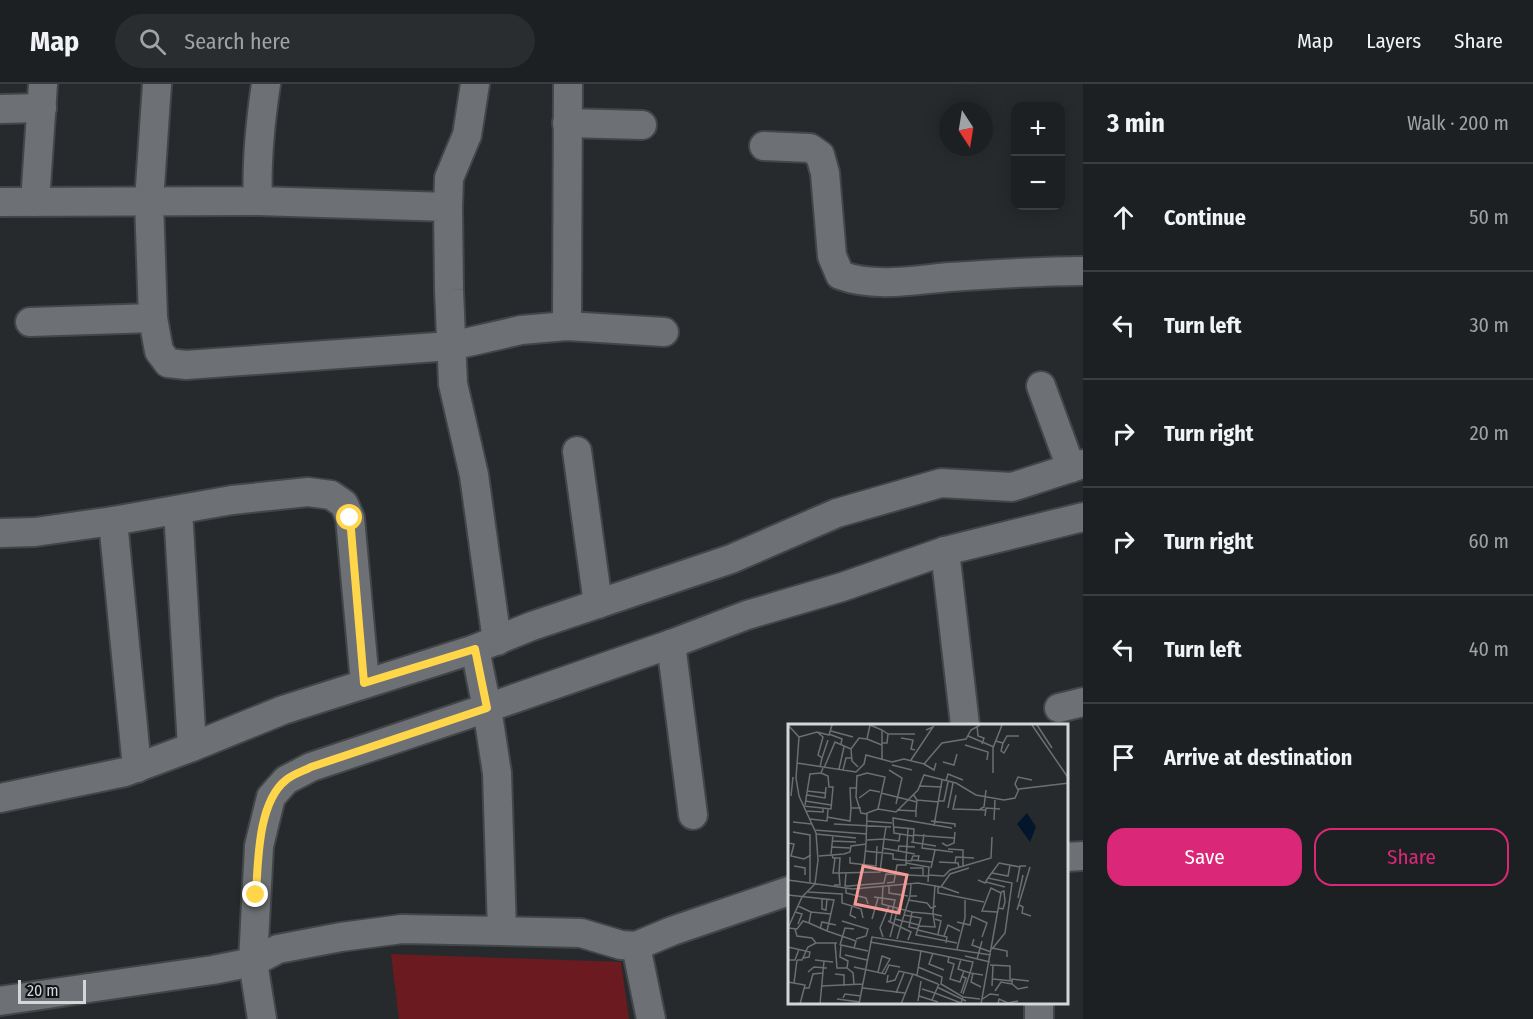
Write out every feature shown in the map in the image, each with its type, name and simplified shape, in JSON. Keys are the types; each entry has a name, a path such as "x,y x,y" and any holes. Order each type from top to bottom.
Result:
{"street":[{"path":"157,84 149,201 153,318 159,351 168,363 175,365 451,346 521,330 567,326 663,332"},
{"path":"258,201 256,169 259,125 266,84"},
{"path":"475,84 467,135 449,178 451,346 453,384 474,475 486,701 497,773 502,931"},
{"path":"567,326 568,84"},
{"path":"0,109 42,96 35,202"},
{"path":"567,123 642,125"},
{"path":"765,146 810,148 820,155 825,173 832,256 840,275 855,281 899,281 1083,271"},
{"path":"0,202 258,201 448,207"},
{"path":"30,322 153,318"},
{"path":"0,798 136,768 283,710 364,683 483,652 532,626 730,559 848,510 941,483 1012,487 1077,466 1041,386"},
{"path":"577,451 598,604"},
{"path":"0,533 35,532 113,521 232,500 308,492 331,495 344,504 350,518 364,683"},
{"path":"178,510 192,747"},
{"path":"262,1019 253,962 259,846 271,797 286,780 311,767 486,701 671,644 747,615 842,587 945,551 1083,517"},
{"path":"113,521 136,768"},
{"path":"945,551 965,724"},
{"path":"671,644 693,815"},
{"path":"1068,857 1083,856"},
{"path":"12,1006 253,962 278,949 341,937 402,929 581,933 621,945 636,946 672,931 788,891"},
{"path":"636,946 651,1019"}],"shaded area":[{"path":"391,954 621,962 629,1019 399,1019"}],"route":[{"path":"256,895 259,846 271,797 286,780 311,767 487,708 475,649 364,683 350,518"}]}
